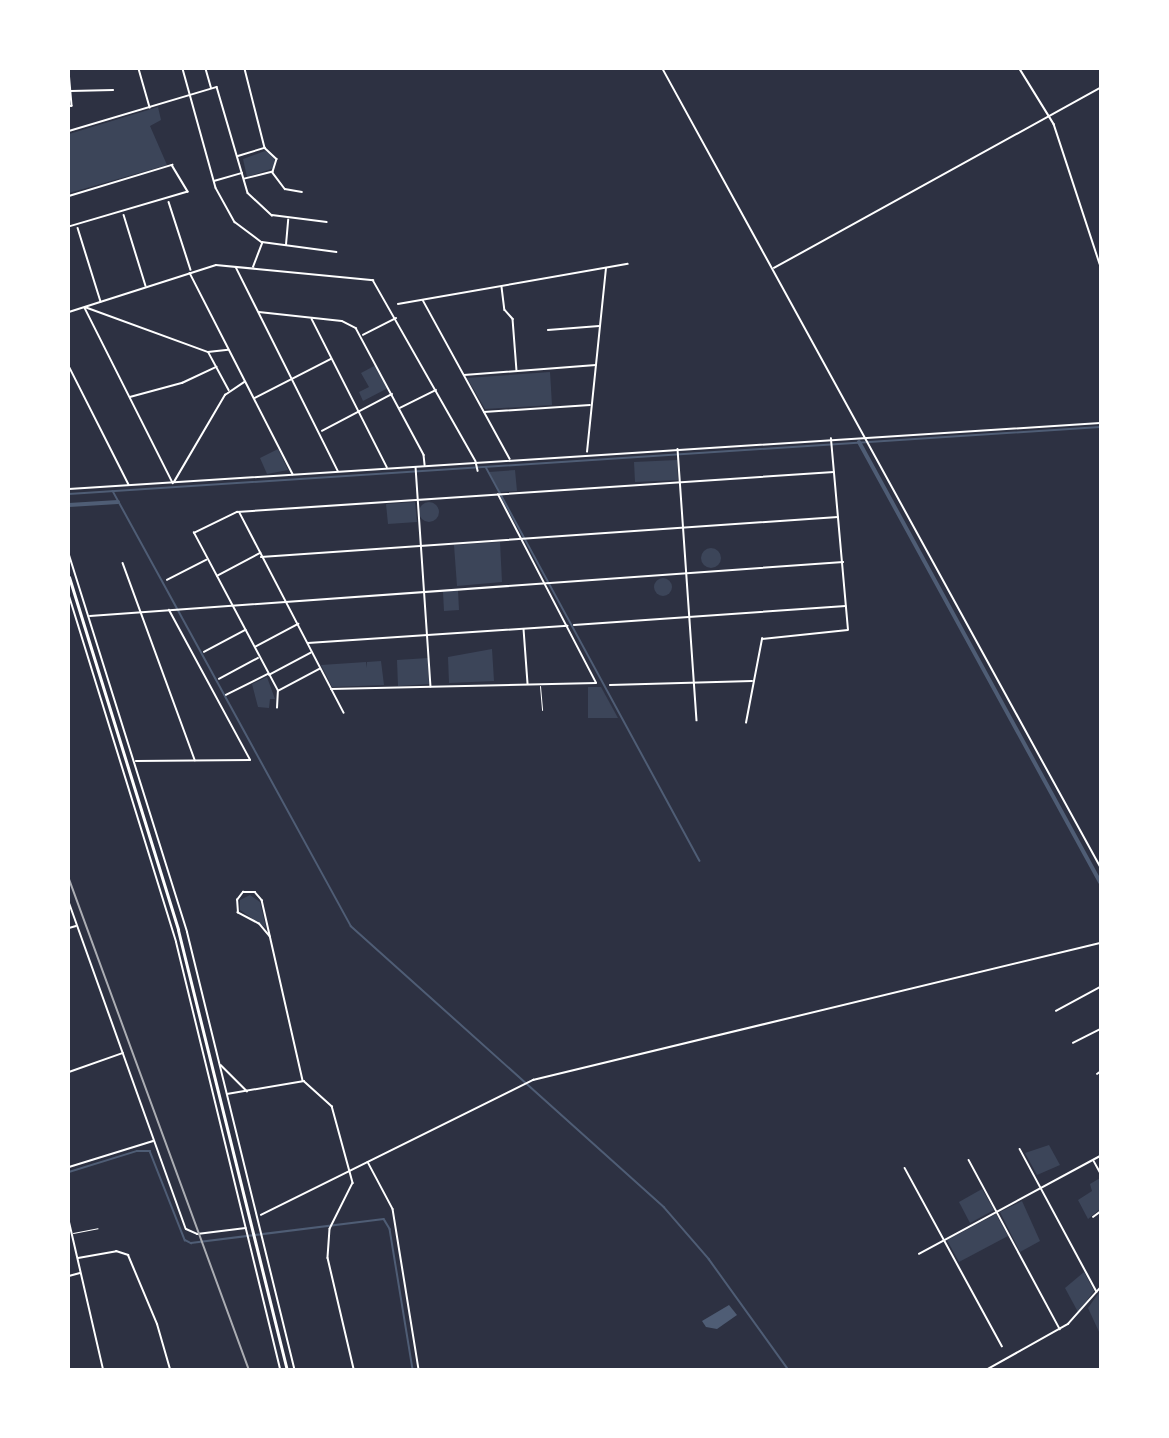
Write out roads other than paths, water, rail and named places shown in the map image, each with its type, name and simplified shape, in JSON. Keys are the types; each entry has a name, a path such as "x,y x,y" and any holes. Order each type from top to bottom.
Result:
{"main road":[{"path":"69,555 186,928 294,1369"},
{"path":"69,577 176,921 286,1369"},
{"path":"69,596 176,942 280,1369"},
{"path":"69,903 124,1053 153,1141 188,1232 246,1228"},
{"path":"69,1167 153,1141"},
{"path":"69,1222 103,1369"},
{"path":"78,1258 116,1251 128,1255 158,1324 170,1369"}],"street":[{"path":"139,69 151,108"},
{"path":"183,69 214,181 224,207 235,222 262,242 336,252"},
{"path":"206,69 212,88"},
{"path":"245,69 265,148 277,159 273,172"},
{"path":"663,69 1100,866"},
{"path":"1020,69 1049,115 1100,264"},
{"path":"69,71 72,106 69,107"},
{"path":"69,131 217,87 248,193 261,208 288,219 327,222"},
{"path":"773,268 1100,88"},
{"path":"71,91 113,90"},
{"path":"238,156 265,148"},
{"path":"69,196 172,165 189,192 69,227"},
{"path":"244,179 273,172"},
{"path":"273,172 285,189 302,192"},
{"path":"214,181 243,173"},
{"path":"169,202 191,272 293,475"},
{"path":"124,215 147,286"},
{"path":"286,247 288,219"},
{"path":"78,228 101,302"},
{"path":"252,268 262,242"},
{"path":"398,303 628,264"},
{"path":"235,266 321,432 338,471"},
{"path":"69,312 191,272 235,266 373,280 397,317 476,462 478,471"},
{"path":"587,454 606,268"},
{"path":"502,286 506,311 513,318 517,371"},
{"path":"422,299 510,459"},
{"path":"84,307 208,352 229,350"},
{"path":"84,307 173,483"},
{"path":"259,312 347,322 363,336 425,457 425,466"},
{"path":"363,336 397,317"},
{"path":"312,318 387,468"},
{"path":"548,330 599,326"},
{"path":"208,352 230,390"},
{"path":"254,398 332,359"},
{"path":"463,375 597,365"},
{"path":"69,366 129,485"},
{"path":"129,397 182,383 216,367"},
{"path":"173,483 230,390 245,381"},
{"path":"400,408 437,390"},
{"path":"321,432 393,394"},
{"path":"483,412 592,405"},
{"path":"69,489 864,435 1100,423"},
{"path":"746,723 762,639 847,631 831,438"},
{"path":"678,448 697,720"},
{"path":"416,466 431,686"},
{"path":"277,708 278,691 194,533 240,512 834,472"},
{"path":"331,689 597,682 569,625 497,495"},
{"path":"240,512 261,557 344,713"},
{"path":"261,557 838,517"},
{"path":"216,577 260,553"},
{"path":"167,580 207,559"},
{"path":"88,616 285,599 843,562"},
{"path":"123,563 195,760"},
{"path":"574,625 846,606"},
{"path":"133,761 250,760 168,609"},
{"path":"254,648 298,624"},
{"path":"308,643 569,625"},
{"path":"524,628 528,684"},
{"path":"204,652 245,630"},
{"path":"226,695 312,652"},
{"path":"219,679 259,658"},
{"path":"278,691 320,668"},
{"path":"610,685 753,681"},
{"path":"270,937 259,924 238,913 237,900 243,892 253,891 261,897 304,1081 332,1106 350,1170 352,1190 330,1231 329,1264 354,1369"},
{"path":"69,928 77,925"},
{"path":"261,1215 533,1080 1100,943"},
{"path":"1056,1011 1100,987"},
{"path":"1073,1043 1100,1029"},
{"path":"69,1072 124,1053"},
{"path":"219,1063 248,1092"},
{"path":"227,1094 304,1081"},
{"path":"1020,1149 1097,1292"},
{"path":"919,1254 1100,1156"},
{"path":"969,1160 1060,1329"},
{"path":"1094,1160 1100,1172"},
{"path":"368,1162 393,1209 419,1369"},
{"path":"905,1168 1002,1346"},
{"path":"1093,1217 1100,1212"},
{"path":"69,1276 81,1273"},
{"path":"988,1369 1077,1317 1100,1288"}],"lane":[{"path":"540,684 542,710"},
{"path":"72,1233 98,1228"}],"waterway":[{"path":"69,494 1100,427"},
{"path":"859,442 1100,882"},
{"path":"486,467 700,861"},
{"path":"113,491 351,926 664,1207 709,1259 788,1369"},
{"path":"69,505 118,502"},
{"path":"69,1172 137,1151 150,1151 185,1240 191,1243 384,1219 390,1229 413,1369"}],"railway":[{"path":"69,878 249,1369"}]}
